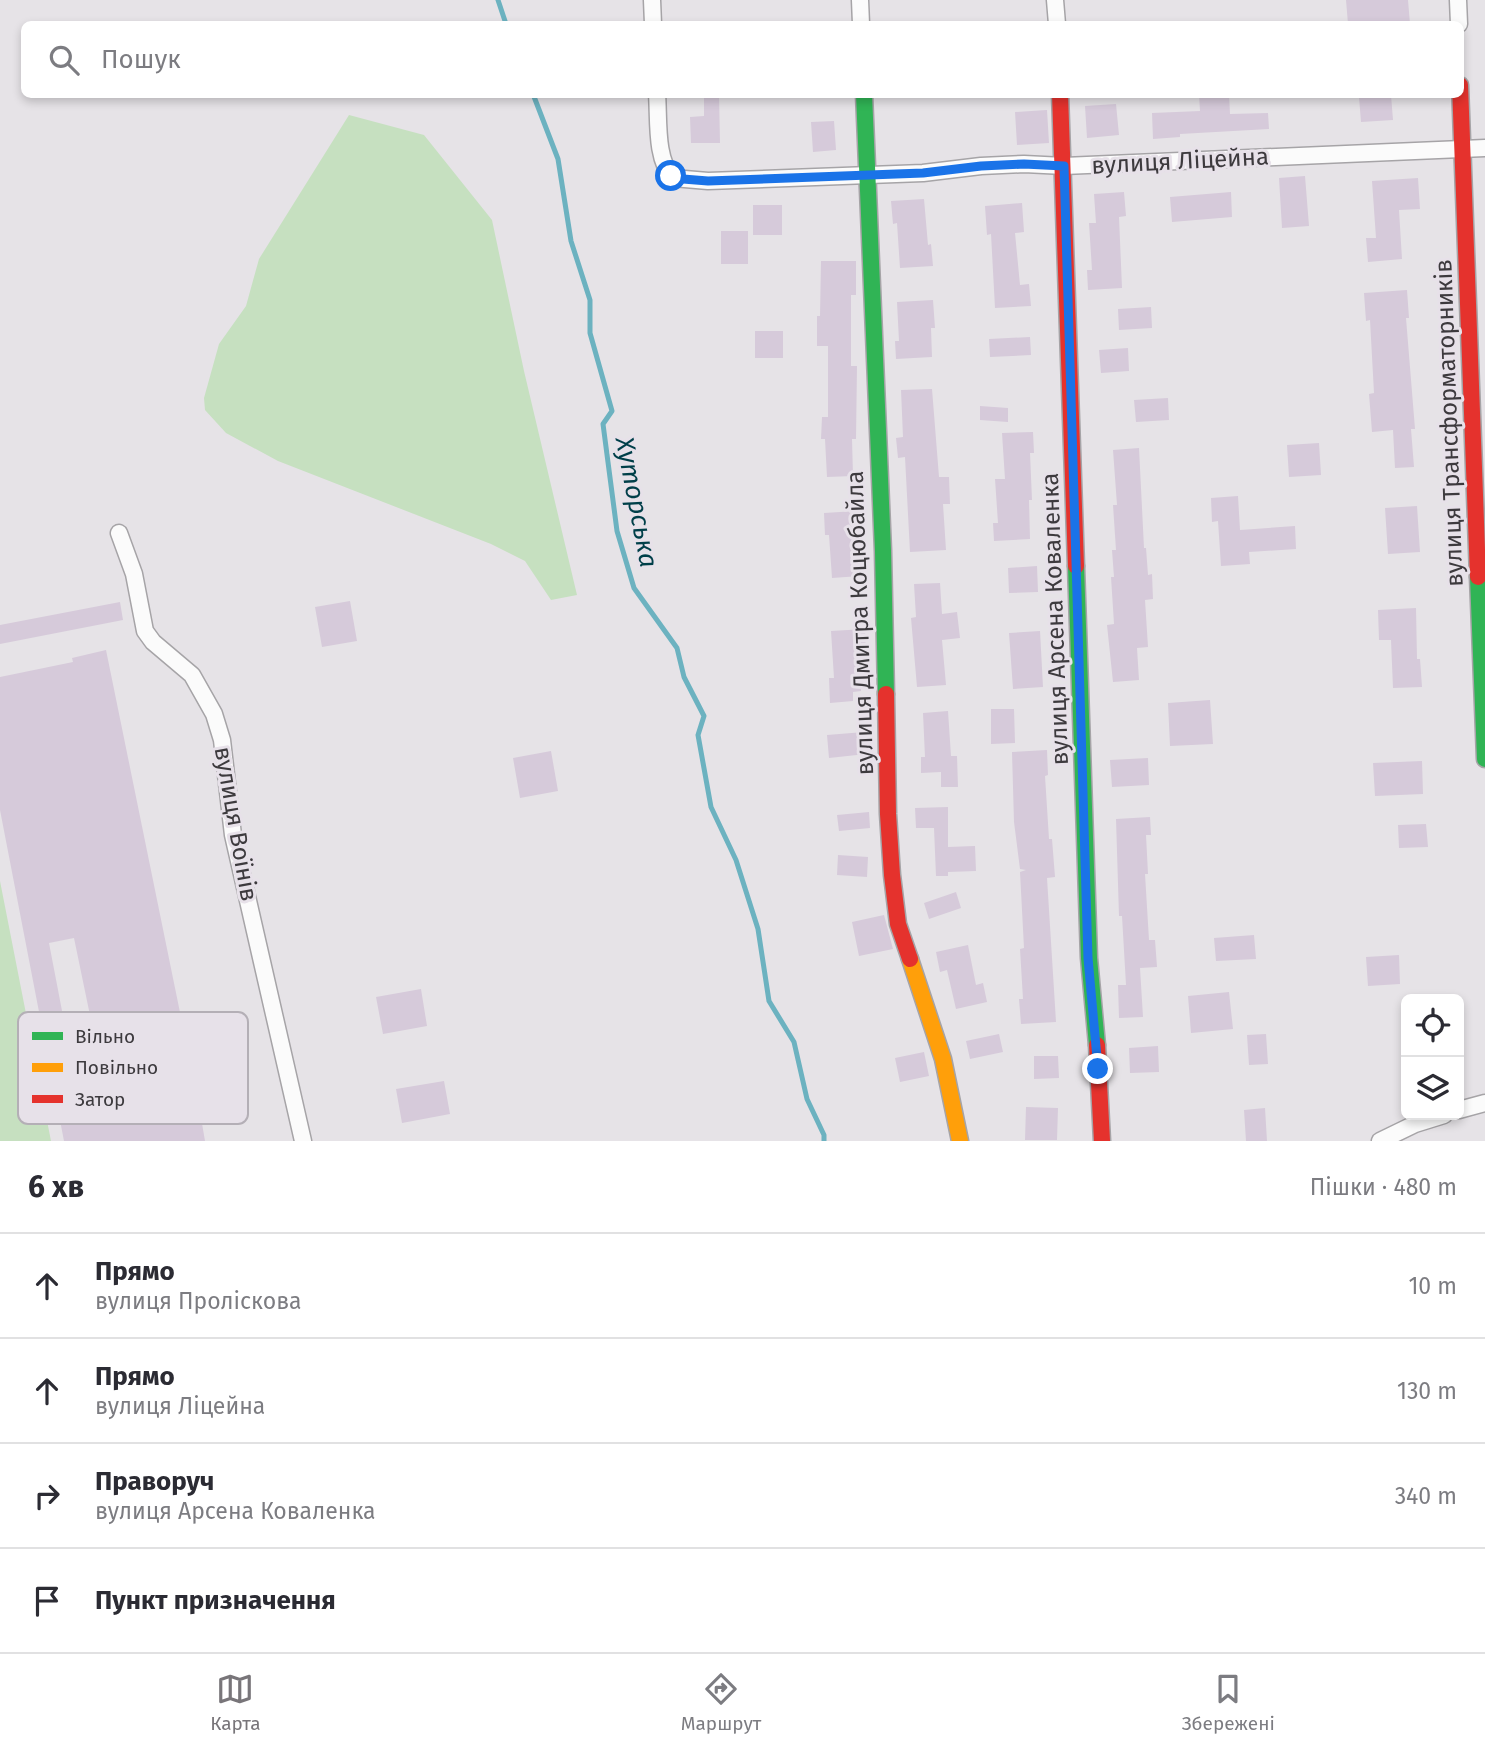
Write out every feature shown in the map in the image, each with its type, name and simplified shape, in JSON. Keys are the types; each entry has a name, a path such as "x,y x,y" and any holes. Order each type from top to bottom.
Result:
{"street":[{"path":"652,0 653,21"},
{"path":"860,0 861,21"},
{"path":"1055,0 1057,21"},
{"path":"1458,0 1459,21"},
{"name":"вулиця Ліцейна","path":"657,98 661,147 666,169 673,178 708,181 923,173 1024,164 1064,166 1485,148"},
{"name":"вулиця Дмитра Коцюбайла","path":"864,98 892,875 898,925 943,1059 960,1141"},
{"name":"вулиця Арсена Коваленка","path":"1060,98 1088,958 1102,1141"},
{"name":"вулиця Трансформаторників","path":"1461,98 1485,759"},
{"name":"вулиця Воїнів","path":"119,533 134,574 145,631 153,642 192,675 214,714 222,740 233,835 303,1141"},
{"path":"1464,1108 1485,1102"},
{"path":"1380,1141 1428,1120"}],"green space":[{"path":"349,115 424,135 492,220 524,371 577,595 551,600 525,561 491,544 278,461 226,433 205,410 204,398 219,344 246,306 259,259"},
{"path":"0,881 26,1012 18,1012 18,1124 48,1124 51,1141 0,1141"}],"building":[{"path":"1346,0 1408,0 1410,21 1348,21"},
{"path":"704,98 719,98 720,143 691,143 690,117 704,116"},
{"path":"1199,98 1229,98 1230,114 1268,113 1269,129 1180,134 1180,137 1153,139 1152,113 1200,111"},
{"path":"1359,98 1391,98 1393,120 1361,122"},
{"path":"1116,104 1119,135 1087,138 1085,106"},
{"path":"1047,110 1049,143 1017,145 1015,112"},
{"path":"834,121 836,150 813,152 811,122"},
{"path":"1305,176 1309,226 1282,228 1279,178"},
{"path":"1418,178 1420,209 1399,210 1402,259 1368,262 1366,238 1376,238 1372,181"},
{"path":"1124,192 1126,216 1119,217 1122,288 1088,290 1087,270 1092,270 1089,223 1096,223 1094,194"},
{"path":"1231,192 1232,217 1172,222 1170,197"},
{"path":"924,199 928,245 931,244 933,266 900,268 897,223 893,224 891,201"},
{"path":"1022,203 1024,232 1015,233 1020,285 1029,284 1031,306 995,308 991,234 987,235 985,206"},
{"path":"753,205 782,205 782,235 753,235"},
{"path":"721,231 748,231 748,264 721,264"},
{"path":"821,261 856,261 856,295 851,295 851,366 857,366 856,439 852,439 853,476 827,477 825,439 821,439 822,417 828,417 828,346 817,346"},
{"path":"1407,290 1409,318 1406,318 1415,429 1411,429 1414,467 1395,468 1393,430 1372,432 1369,394 1374,393 1370,320 1366,321 1364,293"},
{"path":"933,300 935,328 931,328 932,357 896,359 895,341 899,341 897,302"},
{"path":"1151,307 1152,328 1119,330 1118,309"},
{"path":"755,331 783,331 783,358 755,358"},
{"path":"1030,337 1031,355 990,357 989,339"},
{"path":"1128,348 1129,371 1101,373 1099,350"},
{"path":"932,389 939,477 949,477 950,504 943,504 946,550 910,552 905,457 898,458 896,438 903,437 901,390"},
{"path":"1168,398 1169,420 1136,422 1134,400"},
{"path":"980,406 1008,408 1008,422 980,420"},
{"path":"1033,432 1034,453 1030,453 1030,539 994,541 993,523 998,523 995,479 1005,479 1002,433"},
{"path":"1319,443 1321,475 1289,477 1287,445"},
{"path":"1139,448 1144,548 1148,575 1152,574 1153,599 1145,600 1148,647 1137,648 1139,680 1113,682 1107,625 1114,624 1111,577 1114,577 1112,550 1116,550 1113,505 1117,505 1113,450"},
{"path":"1238,496 1240,530 1295,526 1296,549 1249,552 1250,564 1221,566 1218,521 1212,522 1211,498"},
{"path":"1417,506 1420,552 1388,554 1385,508"},
{"path":"856,511 860,576 832,578 829,535 825,535 824,513"},
{"path":"1037,566 1038,592 1009,593 1008,568"},
{"path":"940,583 942,614 957,612 960,638 942,640 946,685 917,687 911,618 916,617 914,584"},
{"path":"350,601 357,641 322,647 315,607"},
{"path":"120,602 123,620 0,644 0,625"},
{"path":"1416,608 1417,659 1420,659 1422,687 1393,688 1391,640 1379,640 1378,610"},
{"path":"865,629 866,658 859,658 861,691 853,692 853,701 830,703 829,678 834,678 831,631"},
{"path":"1040,631 1043,687 1013,689 1009,633"},
{"path":"106,650 180,1012 89,1012 74,938 49,943 62,1012 39,1012 0,810 0,677 73,662 72,658"},
{"path":"1210,700 1213,744 1170,746 1168,703"},
{"path":"991,709 1014,709 1015,743 991,744"},
{"path":"948,711 951,756 957,756 958,787 941,787 941,772 921,773 921,757 925,757 923,713"},
{"path":"864,732 866,754 829,758 827,735"},
{"path":"1047,750 1048,775 1045,776 1049,839 1052,839 1055,877 1047,878 1056,1022 1021,1024 1019,999 1023,999 1020,949 1024,948 1020,872 1026,870 1020,869 1014,822 1012,752"},
{"path":"551,751 558,791 520,798 513,758"},
{"path":"1148,758 1149,785 1112,787 1110,760"},
{"path":"1422,761 1423,794 1375,796 1373,763"},
{"path":"948,807 948,847 975,846 976,871 948,872 948,876 936,876 934,828 916,828 915,808"},
{"path":"869,812 870,828 839,831 837,815"},
{"path":"1150,817 1151,835 1146,835 1148,874 1145,874 1149,940 1155,940 1157,967 1140,968 1143,1017 1119,1018 1118,985 1126,985 1122,916 1119,916 1116,819"},
{"path":"1426,824 1428,847 1399,848 1398,825"},
{"path":"838,855 868,857 867,877 837,875"},
{"path":"956,892 961,908 929,919 924,903"},
{"path":"884,915 893,949 859,956 852,922"},
{"path":"1254,935 1256,959 1216,961 1214,938"},
{"path":"968,945 976,985 983,983 987,1002 956,1009 947,970 940,972 936,952"},
{"path":"1399,955 1400,984 1368,986 1366,957"},
{"path":"421,989 427,1026 383,1034 376,997"},
{"path":"1229,992 1233,1029 1191,1033 1188,996"},
{"path":"999,1034 1003,1052 970,1059 966,1041"},
{"path":"1266,1034 1268,1064 1249,1065 1247,1035"},
{"path":"1158,1046 1159,1072 1130,1073 1129,1048"},
{"path":"924,1052 929,1076 900,1082 895,1058"},
{"path":"1034,1056 1058,1056 1059,1078 1034,1079"},
{"path":"444,1081 450,1114 402,1123 396,1089"},
{"path":"1026,1107 1058,1108 1057,1140 1025,1140"},
{"path":"1265,1108 1267,1141 1246,1141 1244,1110"},
{"path":"61,1124 202,1124 205,1141 64,1141"}],"waterway":[{"name":"Хуторська","path":"498,0 505,21"},
{"name":"Хуторська","path":"535,98 558,159 571,241 590,300 590,333 612,411 603,424 617,531 634,588 677,648 684,677 704,716 698,735 711,807 736,860 758,929 769,1001 794,1042 807,1099 824,1135 824,1141"}],"traffic: fast":[{"path":"864,98 883,551 886,694"},
{"path":"1076,566 1089,958 1097,1045"},
{"path":"1478,577 1485,759"}],"traffic: slow":[{"path":"910,959 943,1059 960,1141"}],"traffic: jam":[{"path":"1060,98 1076,566"},
{"path":"1460,98 1478,577"},
{"path":"886,694 892,875 898,924 910,959"},
{"path":"1097,1045 1102,1141"}],"route":[{"path":"671,176 708,181 923,173 1024,164 1064,166 1088,958 1098,1069"}]}
